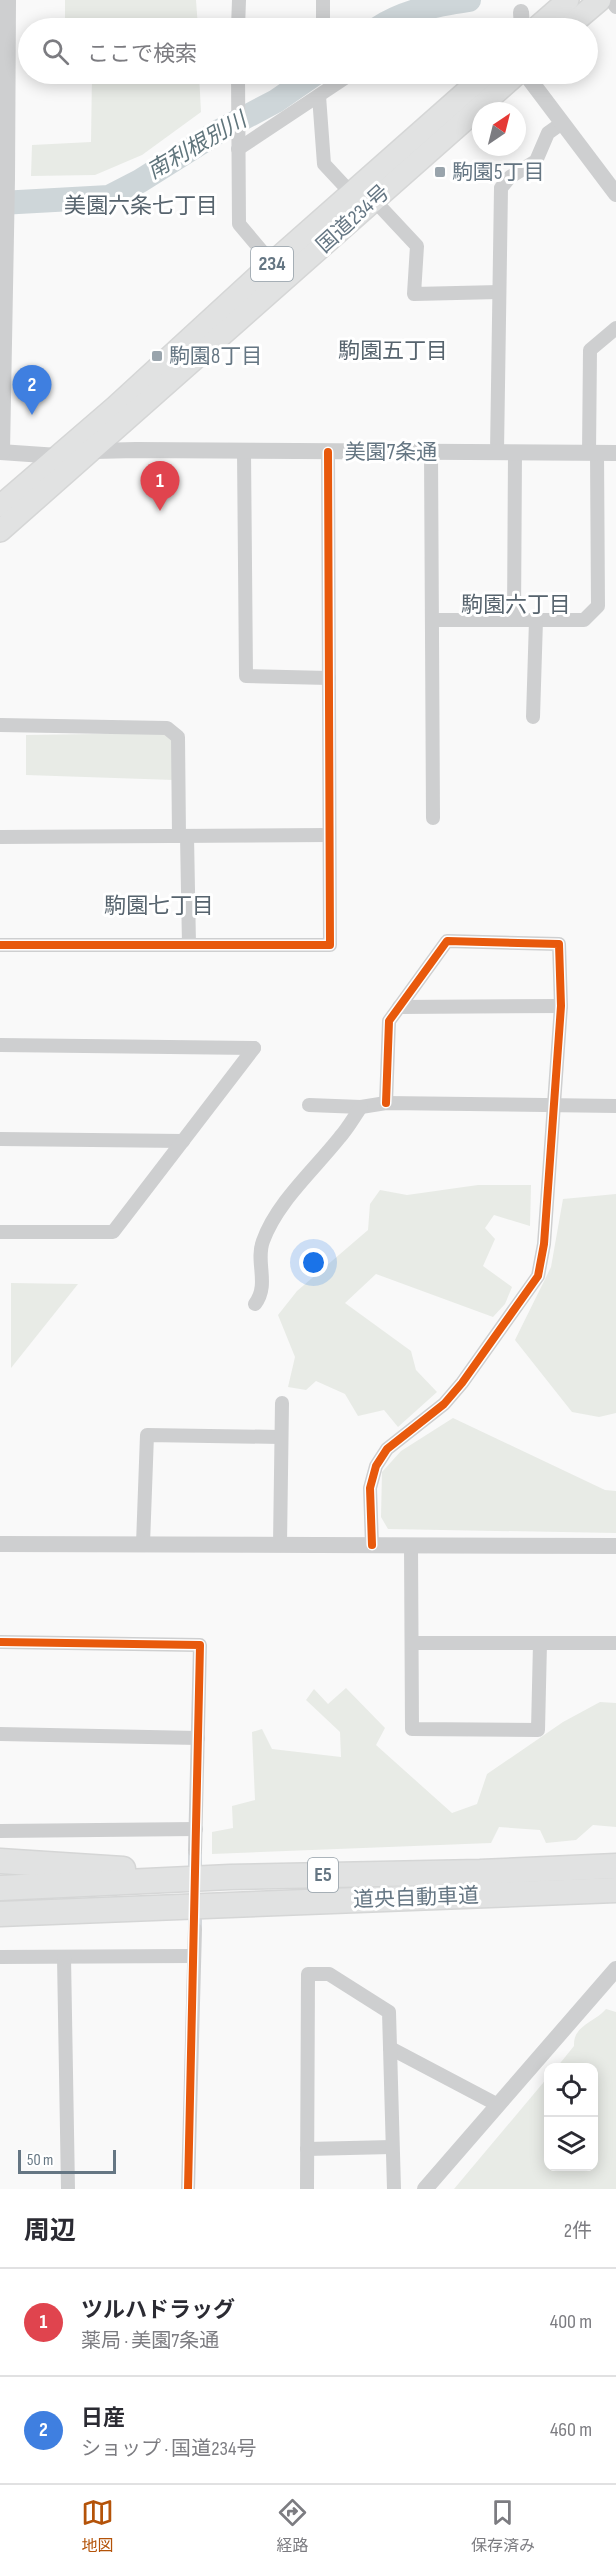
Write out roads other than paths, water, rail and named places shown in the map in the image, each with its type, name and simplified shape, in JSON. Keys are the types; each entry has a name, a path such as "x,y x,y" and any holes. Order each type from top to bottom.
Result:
{"highway":[{"path":"580,18 601,2"},
{"path":"548,18 564,4"},
{"name":"国道234号","path":"0,531 94,451 279,271 351,193 475,84"},
{"name":"国道234号","path":"0,506 279,271 374,200 506,84"},
{"path":"0,1861 29,1875"},
{"name":"道央自動車道","path":"29,1875 230,1877 616,1866"},
{"path":"0,1888 29,1875"},
{"name":"道央自動車道","path":"0,1914 616,1890"}],"street":[{"path":"1,452 8,0"},
{"path":"238,18 239,0"},
{"path":"323,0 323,18"},
{"path":"601,2 616,7"},
{"path":"238,84 239,224 279,271"},
{"path":"238,145 336,84"},
{"path":"535,84 562,123 614,187"},
{"path":"319,96 324,164 351,193 374,200 417,246 414,294 499,292"},
{"path":"497,452 501,188 510,177 536,161 548,133 562,123"},
{"path":"433,620 584,620 598,606 590,351 616,328"},
{"name":"美園7条通","path":"1,452 58,456 94,451 616,453"},
{"path":"244,452 246,676 329,678"},
{"path":"0,945 330,945 328,452"},
{"path":"514,620 515,452"},
{"path":"431,453 433,818"},
{"path":"533,717 536,620"},
{"path":"0,725 167,728 178,737 189,945"},
{"path":"0,837 329,835"},
{"path":"372,1545 370,1488 376,1466 387,1449 444,1404 462,1383 538,1276 544,1244 561,1006 559,944 447,942 389,1021 386,1103"},
{"path":"399,1007 561,1006"},
{"path":"0,1045 254,1048 113,1232 0,1232"},
{"path":"309,1105 361,1107 386,1103 616,1106"},
{"path":"255,1304 260,1297 264,1282 262,1243 268,1230 280,1209 342,1136 361,1107"},
{"path":"0,1139 183,1141"},
{"path":"280,1544 282,1403"},
{"path":"143,1544 147,1435 280,1437"},
{"path":"0,1544 616,1546"},
{"path":"411,1545 412,1730 538,1730 540,1643"},
{"path":"0,1642 200,1645 195,1851"},
{"path":"412,1644 616,1643"},
{"path":"0,1734 198,1738"},
{"path":"0,1831 196,1829"},
{"path":"188,2189 195,1929"},
{"path":"0,1957 193,1956"},
{"path":"64,1957 68,2189"},
{"path":"425,2189 616,1968"},
{"path":"307,2189 308,1974 329,1974 389,2012 393,2189"},
{"path":"390,2048 498,2105"},
{"path":"307,2149 393,2147"}],"waterway":[{"name":"南利根別川","path":"398,18 434,6 469,0"},
{"name":"南利根別川","path":"0,203 109,197 140,181 221,130 276,101 301,84"}],"tunnel":[{"path":"195,1851 195,1929"}],"place":[{"name":"駒園5丁目","path":"440,172"},
{"name":"駒園8丁目","path":"157,356"},
{"name":"日産","path":"32,415"},
{"name":"ツルハドラッグ","path":"160,511"}],"district":[{"name":"美園六条七丁目","path":"141,206"},
{"name":"駒園五丁目","path":"393,351"},
{"name":"駒園六丁目","path":"516,605"},
{"name":"駒園七丁目","path":"159,906"}]}
